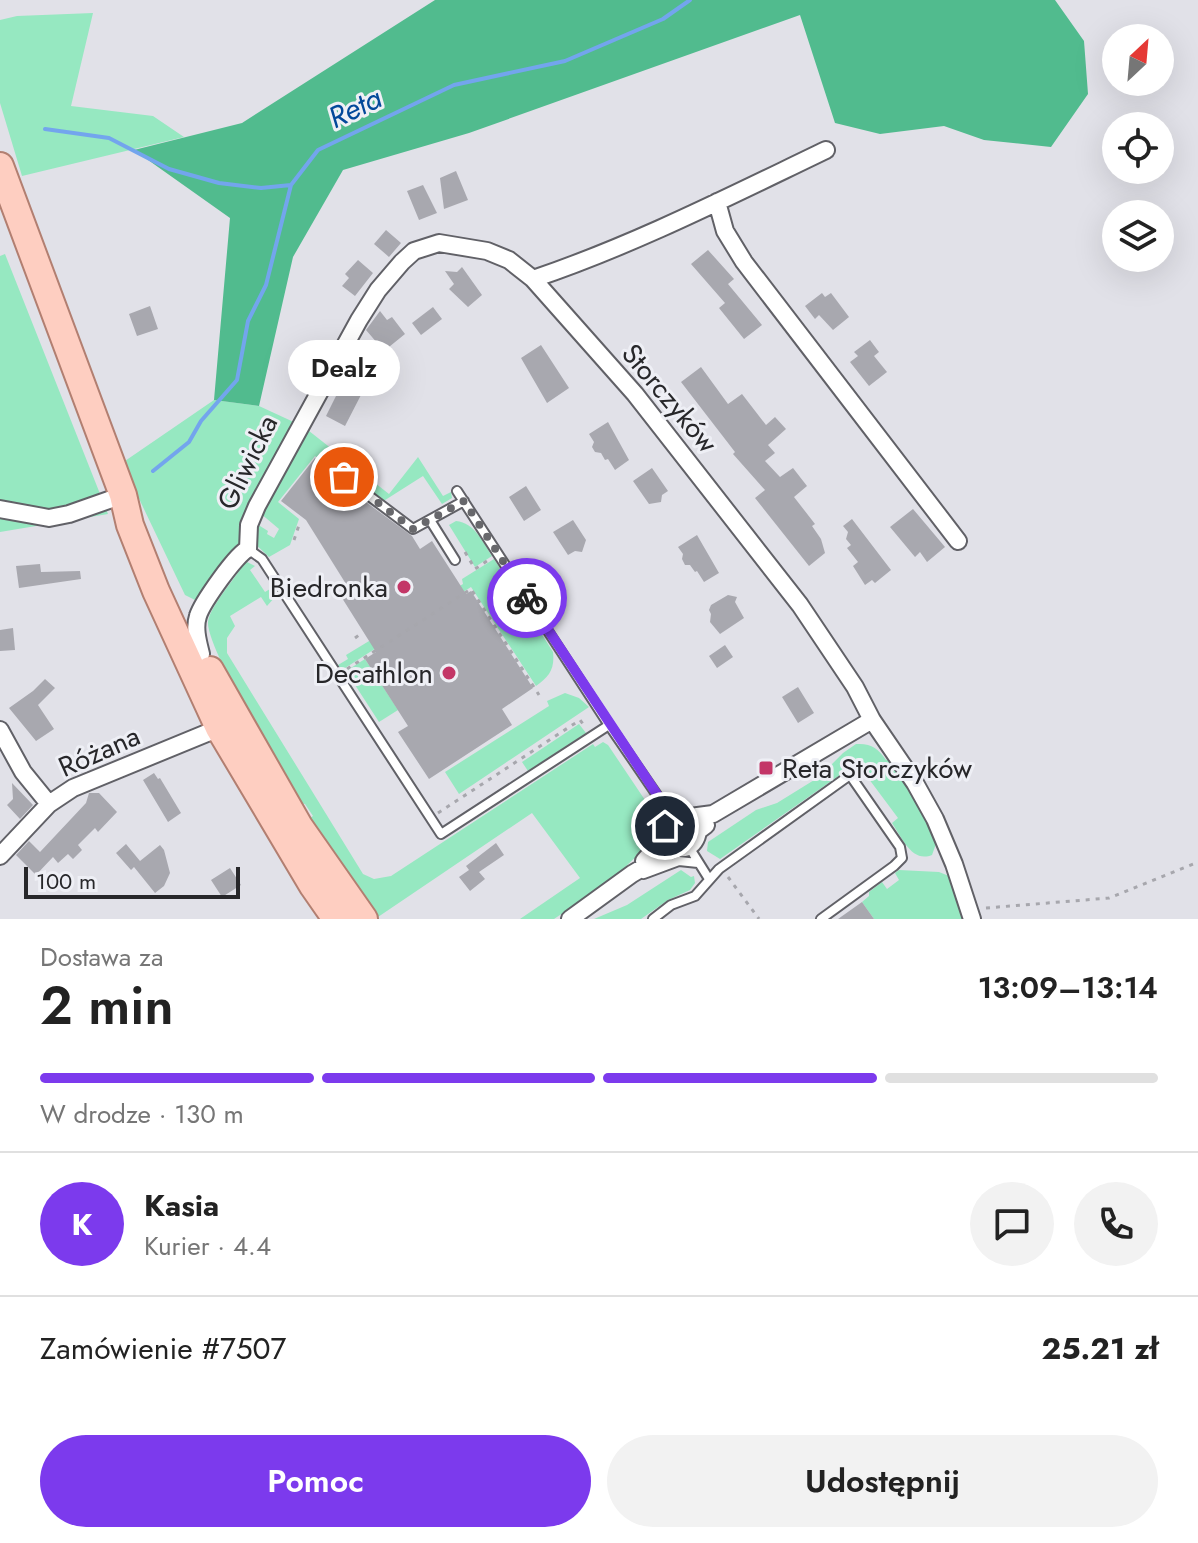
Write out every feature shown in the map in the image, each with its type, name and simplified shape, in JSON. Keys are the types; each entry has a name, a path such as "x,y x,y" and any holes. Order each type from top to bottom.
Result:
{"main road":[{"name":"Gliwicka","path":"0,166 156,591 305,872 336,919"},
{"name":"Gliwicka","path":"124,500 138,515 149,536 228,724 364,919"}],"street":[{"path":"533,279 578,263 717,202 826,150"},
{"path":"717,202 725,231 744,262 958,541"},
{"name":"Gliwicka","path":"201,654 196,628 201,608 235,559 248,549 249,525 257,506 359,320 378,290 402,262 414,251 439,243 487,251 509,260 533,279"},
{"name":"Storczyków","path":"533,279 635,394 746,532 800,605 855,687 872,720 915,783 935,819 971,914"},
{"path":"0,509 49,518 124,500"},
{"path":"694,824 872,720"},
{"name":"Różana","path":"0,856 49,804 98,776 228,724"},
{"path":"0,730 23,772 49,804"},
{"path":"570,919 677,844 697,839 694,824 683,815 672,817 665,826 677,844"}],"lane":[{"path":"344,477 413,529 464,501"},
{"path":"457,491 672,817"},
{"path":"430,520 455,560"},
{"path":"248,549 262,559 441,834 609,725"},
{"path":"653,919 671,905 695,896 735,856 850,775 900,847 902,858 821,919"},
{"path":"677,844 698,863 709,879"},
{"path":"627,879 679,861 698,863"}],"path":[{"path":"294,540 300,522"},
{"path":"461,546 475,569 483,563"},
{"path":"337,675 471,589 539,695"},
{"path":"430,818 580,720 586,728"},
{"path":"971,914 1109,898 1198,862"},
{"path":"726,873 759,919"}],"green space":[{"path":"435,0 1055,0 1084,41 1088,94 1051,147 984,140 944,126 880,134 835,123 800,15 469,133 343,170 293,257 259,406 214,400 230,218 134,150 242,123"},
{"path":"93,13 71,106 153,116 184,137 22,176 0,103 0,20 17,16"},
{"path":"5,254 108,514 0,532 0,256"},
{"path":"214,400 259,406 298,424 243,532 239,548 197,601 185,595 122,463"},
{"path":"304,427 389,494 418,457 443,496 451,492 452,498 442,504 423,476 382,502 344,472 341,476 315,456 278,502 299,519 290,545 269,557 251,540 255,527 260,526 274,538 279,529 260,513"},
{"path":"456,521 473,529 492,556 475,567 449,525"},
{"path":"494,559 553,652 550,672 536,686 471,587 342,670 338,665 348,659 346,655 463,584 462,579"},
{"path":"247,562 255,566 250,570 265,592 270,589 275,597 267,606 261,597 230,616 235,626 227,638 227,653 363,874 374,879 391,876 593,744 595,747 603,742 651,809 655,807 658,822 655,838 612,880 554,919 520,919 580,878 532,813 378,917 303,809 310,818 313,816 305,804 299,803 246,711 211,636 208,622 213,608"},
{"path":"365,659 398,710 379,722 346,671"},
{"path":"565,693 579,698 589,707 459,794 445,772 549,706 547,701"},
{"path":"579,724 586,733 528,771 522,762"},
{"path":"856,744 870,745 886,760 890,758 937,841 932,855 925,857 908,848 892,823 898,818 857,763 720,859 707,851 708,842 756,810 777,803 819,777"},
{"path":"681,870 694,876 695,883 690,890 668,900 641,919 594,919 627,905"},
{"path":"899,870 939,872 949,876 963,919 874,919 862,902 882,882 887,889 899,880 895,873"}],"building":[{"path":"456,171 468,200 444,209 440,178"},
{"path":"423,185 437,213 419,220 407,191"},
{"path":"386,230 401,243 389,257 374,244"},
{"path":"708,250 734,279 728,284 762,325 744,339 719,308 725,303 691,264"},
{"path":"358,260 373,273 355,296 342,286 349,278 345,274"},
{"path":"462,267 482,295 468,307 449,289 454,284 445,271 457,272"},
{"path":"822,293 825,297 831,293 849,317 833,330 819,315 815,319 805,306"},
{"path":"150,306 158,329 137,336 129,314"},
{"path":"433,307 442,319 421,335 412,323"},
{"path":"380,311 387,320 392,317 405,334 384,351 366,330"},
{"path":"870,340 879,352 874,356 887,372 869,386 850,362 858,356 854,352"},
{"path":"541,345 569,388 547,403 521,358"},
{"path":"701,367 728,404 742,394 766,425 775,417 786,429 768,445 775,453 765,461 780,477 793,468 807,486 794,497 815,524 812,526 821,539 825,553 809,566 755,498 765,490 733,454 735,452 681,382"},
{"path":"347,374 362,393 345,426 326,416"},
{"path":"608,422 629,460 615,470 608,459 595,452 589,434"},
{"path":"315,458 337,475 340,483 412,536 420,549 432,541 466,594 471,591 533,688 502,709 512,725 429,779 398,732 408,726 365,659 376,652 342,598 351,592 306,520 281,501"},
{"path":"652,468 668,491 662,495 661,502 649,504 633,481"},
{"path":"526,486 541,510 524,521 509,497"},
{"path":"913,509 945,547 927,562 920,552 915,557 890,527"},
{"path":"852,519 891,570 875,583 872,580 865,585 853,566 858,562 847,548 851,545 843,526"},
{"path":"573,520 586,540 582,552 575,551 568,555 553,532"},
{"path":"697,535 719,573 704,582 697,571 685,565 678,547"},
{"path":"40,564 41,572 80,571 81,579 19,588 16,566"},
{"path":"728,595 737,597 735,602 744,618 720,634 710,622 709,610 711,605"},
{"path":"13,628 15,650 0,651 0,630"},
{"path":"725,645 733,657 717,668 709,656"},
{"path":"45,679 55,688 38,705 54,729 36,741 9,708"},
{"path":"798,687 814,713 798,723 782,697"},
{"path":"154,773 181,813 168,822 143,780"},
{"path":"12,783 33,805 20,819 7,805 13,799"},
{"path":"89,793 99,793 117,812 98,832 95,828 78,845 82,850 73,859 68,854 58,863 53,857 36,875 16,855 29,841 40,852 86,803"},
{"path":"496,843 504,855 479,872 485,879 470,891 459,877 469,870 466,866"},
{"path":"126,844 140,861 160,845 164,850 170,873 164,886 155,893 134,867 131,870 116,853"},
{"path":"230,868 241,885 222,897 211,880"},
{"path":"862,902 874,919 838,919"}],"waterway":[{"name":"Reta","path":"45,129 109,138 169,169 219,183 261,188 291,185 318,150 454,85 565,61 663,19 690,0"},
{"path":"153,471 189,442 201,421 237,380 248,321 266,285 291,185"}],"way so far":[{"path":"344,477 413,529 464,501 527,598"}],"place":[{"name":"Dealz","path":"344,477"},
{"name":"Biedronka","path":"404,587"},
{"name":"Decathlon","path":"449,673"},
{"name":"Reta Storczyków","path":"766,768"}],"route":[{"path":"527,598 672,817 665,826"}]}
